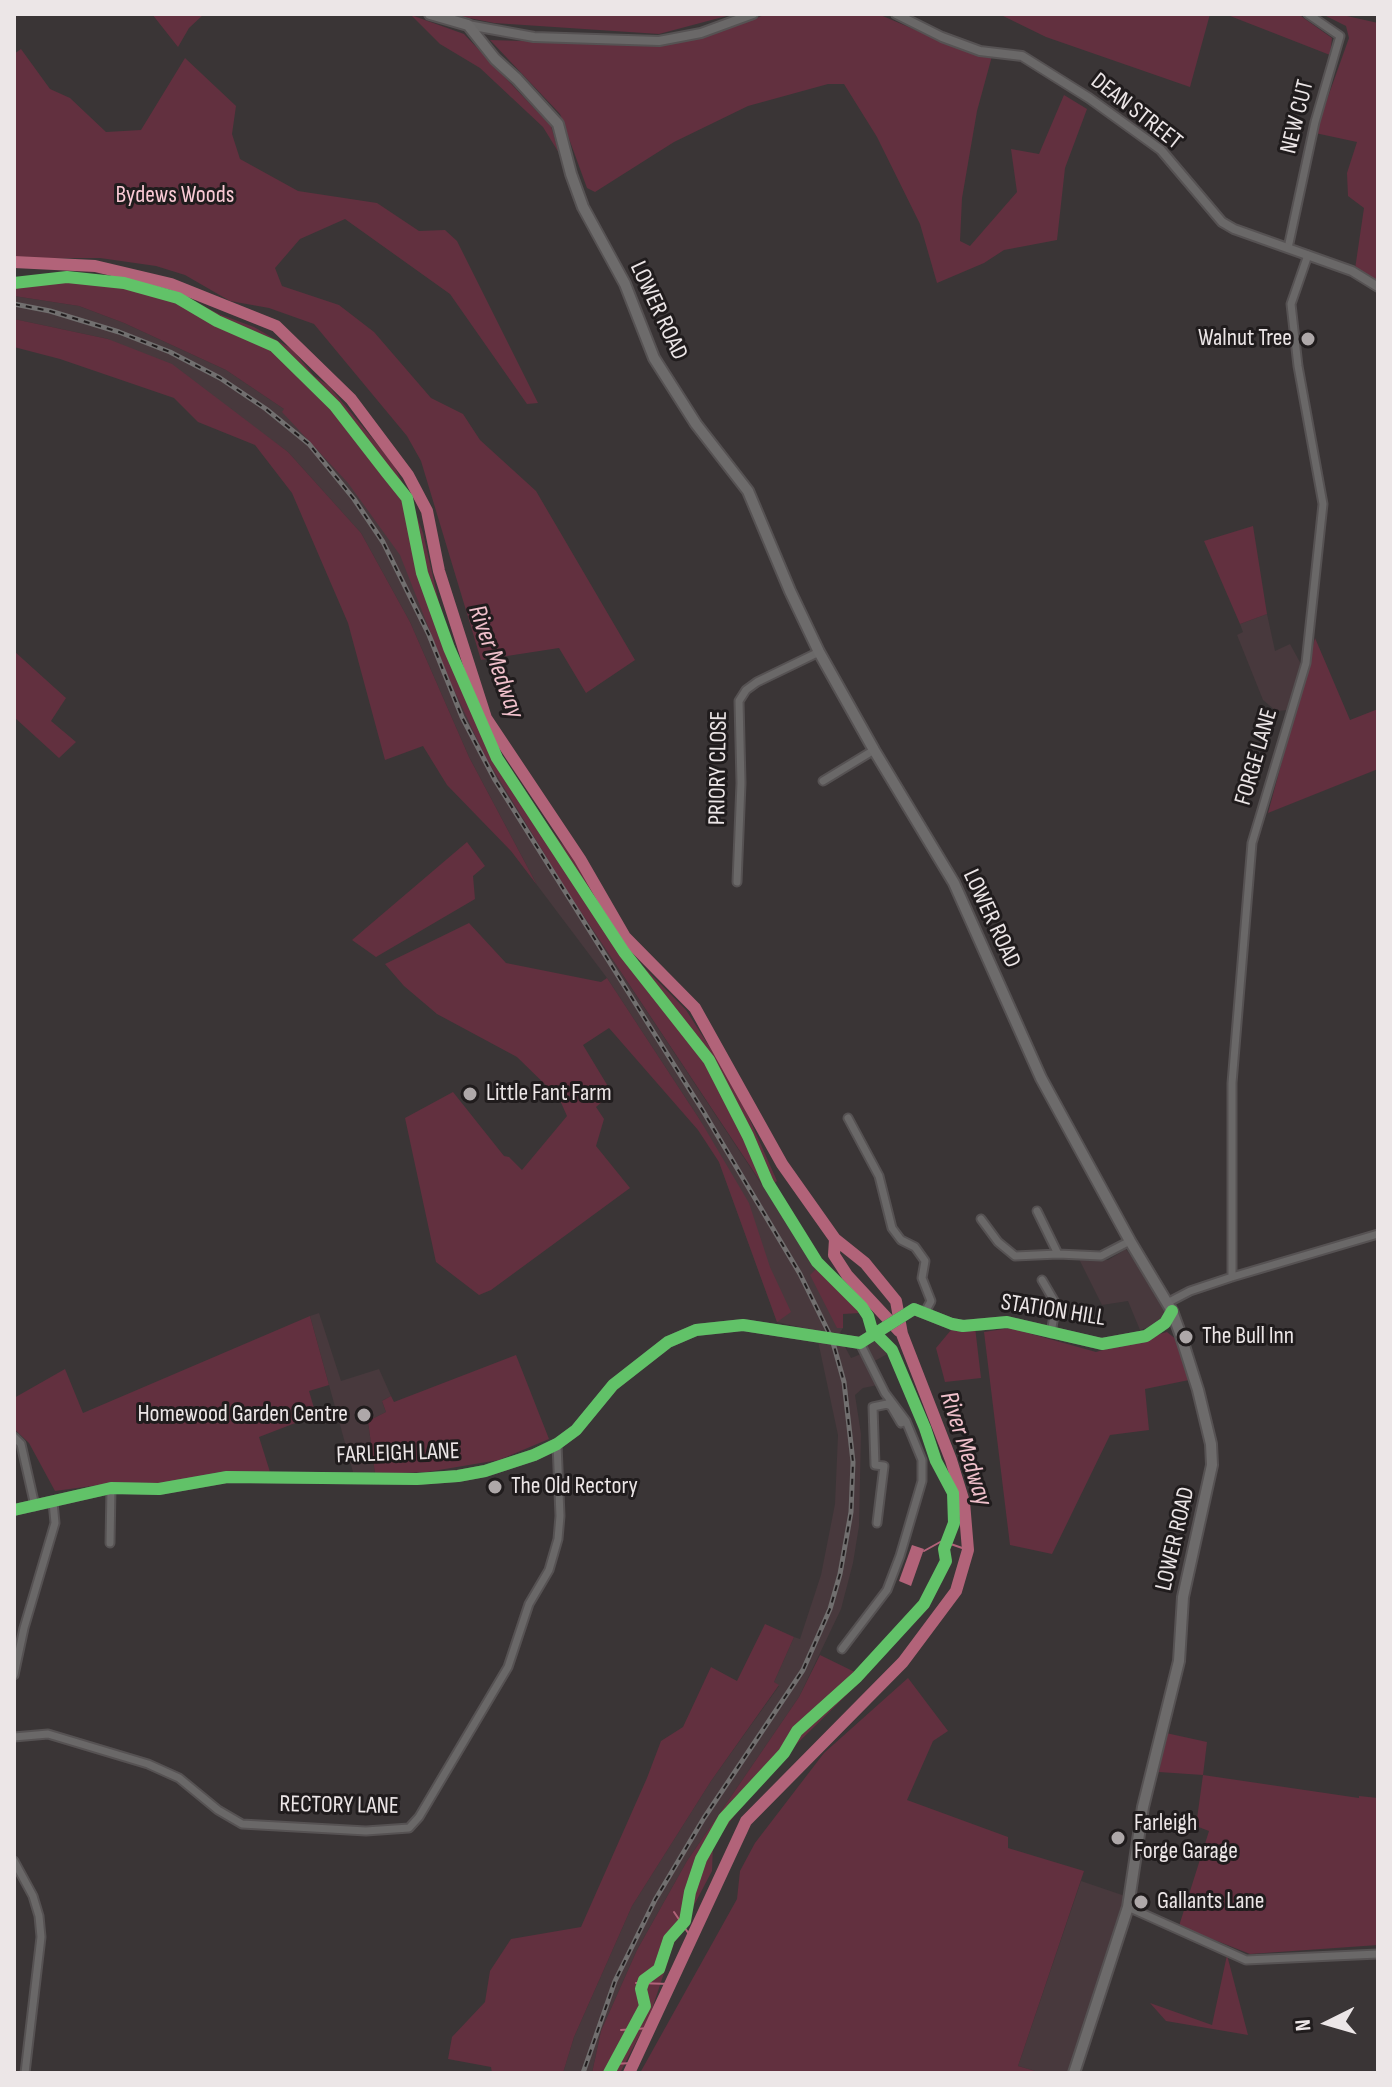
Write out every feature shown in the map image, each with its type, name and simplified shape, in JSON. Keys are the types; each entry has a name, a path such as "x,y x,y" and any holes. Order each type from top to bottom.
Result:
{"main road":[{"path":"430,14 468,25"},
{"name":"LOWER ROAD","path":"468,25 495,59 558,124 583,207 625,284 654,358 696,424 748,491 819,652 954,883 1041,1078 1130,1241 1170,1307 1198,1390 1211,1444 1212,1465 1183,1597 1179,1661 1143,1807 1128,1907 1074,2073"}],"street":[{"path":"468,25 534,37 659,41 701,33 753,14"},
{"name":"DEAN STREET","path":"896,14 942,37 980,51 1022,56 1089,98 1161,150 1222,222 1352,271 1378,287"},
{"name":"NEW CUT","path":"1288,248 1315,122 1340,36 1308,14"},
{"name":"FORGE LANE","path":"1232,1277 1232,1083 1252,843 1306,663 1323,504 1298,366 1291,304 1308,255"},
{"name":"PRIORY CLOSE","path":"737,882 741,783 739,701 746,690 757,682 819,652"},
{"path":"823,781 874,750"},
{"path":"842,1649 887,1590 922,1481 922,1460 906,1421 883,1390 860,1343 910,1311 921,1311 931,1301 922,1278 925,1261 915,1247 901,1240 892,1228 879,1176 848,1118"},
{"path":"1037,1211 1058,1254"},
{"path":"1044,1223 1054,1218"},
{"path":"981,1219 998,1242 1015,1256 1101,1256 1130,1241"},
{"path":"1159,1329 1168,1319 1170,1307 1190,1291 1378,1234"},
{"path":"1042,1280 1052,1286 1056,1304 1051,1333"},
{"name":"STATION HILL","path":"921,1311 952,1324 1007,1322 1102,1344 1137,1338 1159,1329 1180,1333"},
{"name":"FARLEIGH LANE","path":"14,1510 111,1488 159,1489 227,1477 439,1478 509,1464 557,1444 576,1430 613,1385 668,1342 696,1330 743,1325 772,1327 860,1343"},
{"path":"877,1523 884,1466 875,1465 873,1407 887,1404 901,1423 906,1421"},
{"path":"14,1437 21,1444 35,1506"},
{"name":"RECTORY LANE","path":"14,1737 48,1734 148,1764 179,1778 218,1810 242,1824 366,1831 409,1828 419,1817 508,1667 529,1604 549,1570 558,1539 560,1516 557,1444"},
{"path":"110,1543 111,1488"},
{"path":"14,1675 24,1628 55,1523 53,1502"},
{"path":"14,1861 33,1896 41,1937 25,2073"},
{"path":"1128,1907 1246,1960 1378,1954"}],"shaded area":[{"path":"14,296 79,306 226,370 284,409 341,460 412,556 486,758 569,894 817,1268 842,1314 843,1328 838,1336 777,1322 719,1162 700,1120 607,978 537,885 469,757 410,622 361,533 288,452 243,419 108,339 14,319"},
{"path":"1267,614 1275,651 1290,644 1302,666 1289,710 1276,711 1263,700 1237,635 1243,632 1240,624"},
{"path":"1126,1249 1163,1301 1168,1314 1156,1325 1140,1330 1128,1301 1102,1305 1079,1259 1108,1260"},
{"path":"319,1313 341,1381 379,1369 391,1396 382,1401 386,1412 368,1421 375,1474 353,1472 310,1316"},
{"path":"876,1335 891,1352 869,1364 878,1385 863,1388 855,1395 861,1434 859,1526 841,1609 799,1697 687,1861 637,1950 601,2031 592,2073 563,2073 574,2037 632,1906 711,1781 779,1686 774,1682 794,1637 800,1639 821,1575 835,1504 838,1435 818,1341 844,1345 851,1358 861,1354 865,1344"},
{"path":"912,1545 924,1549 911,1586 899,1581"},
{"path":"1081,1881 1125,1896 1069,2073 1042,2073 1018,2066"}],"green space":[{"path":"152,14 204,14 189,28 178,47"},
{"path":"449,14 734,14 659,34 494,23"},
{"path":"767,14 878,14 970,53 992,56 977,111 962,198 960,241 970,246 1017,192 1011,149 1039,154 1064,95 1087,109 1065,168 1057,240 1004,250 984,263 937,283 920,224 877,137 844,84 828,84 748,106 674,142 595,192 587,188 560,114 490,40 653,45 702,38"},
{"path":"999,14 1210,14 1190,87 1046,37"},
{"path":"1225,14 1298,14 1332,38 1330,55"},
{"path":"1322,14 1338,14 1378,23 1378,284 1355,269 1364,208 1348,196 1347,173 1357,142 1315,133 1349,38 1346,26"},
{"path":"411,15 464,34 551,126 559,153 543,127 480,68 440,44"},
{"name":"Bydews Woods","path":"21,49 50,89 70,98 106,132 141,130 185,58 236,106 232,134 240,159 298,191 377,203 419,231 445,230 457,241 538,403 527,404 450,294 345,219 300,239 275,268 282,286 339,305 374,332 431,398 463,414 480,440 536,491 635,660 586,693 559,648 481,660 421,461 407,436 314,324 269,308 230,301 185,275 156,266 100,258 14,258 14,54"},
{"path":"68,275 136,281 183,295 219,314 254,327 292,349 314,376 328,385 393,463 423,533 443,620 464,679 498,754 524,794 561,843 575,856 626,949 686,1010 718,1060 742,1102 777,1181 766,1190 569,894 486,758 448,677 400,555 348,483 282,412 284,409 226,370 79,306 14,296 14,280"},
{"path":"14,319 108,339 172,364 288,452 361,533 410,622 469,757 537,885 511,851 447,785 423,746 385,760 348,623 292,493 255,445 198,422 174,398 60,359 14,347"},
{"path":"1253,526 1267,614 1240,624 1204,541"},
{"path":"1315,638 1350,720 1378,709 1378,769 1268,813"},
{"path":"14,651 66,698 51,721 76,742 59,758 14,717"},
{"path":"467,842 485,866 473,876 475,899 376,957 352,940"},
{"path":"469,923 506,963 601,982 607,978 700,1120 749,1203 770,1267 791,1312 777,1322 719,1162 698,1130 609,1028 583,1045 612,1093 596,1107 604,1119 596,1146 630,1188 491,1290 479,1295 436,1262 405,1118 453,1092 504,1156 522,1170 567,1116 559,1098 517,1057 437,1014 404,986 385,964"},
{"path":"817,1268 847,1295 860,1313 843,1314 843,1328 837,1328 810,1275"},
{"path":"310,1316 329,1385 309,1391 316,1415 259,1437 270,1472 220,1472 163,1483 114,1483 55,1491 29,1443 14,1429 14,1398 65,1369 83,1413"},
{"path":"975,1327 981,1378 945,1382 936,1348 951,1330"},
{"path":"1010,1328 1096,1352 1167,1332 1177,1340 1189,1380 1145,1389 1149,1430 1110,1435 1052,1554 1010,1545 984,1332"},
{"path":"516,1355 549,1439 499,1460 427,1472 375,1474 368,1421 386,1412 382,1401 391,1396 394,1402"},
{"path":"765,1624 794,1637 774,1682 779,1685 711,1781 632,1906 574,2037 563,2073 492,2073 491,2067 448,2059 452,2037 485,2002 490,1971 511,1939 581,1927 661,1741 683,1727 711,1667 737,1681"},
{"path":"820,1655 865,1677 766,1774 713,1844 712,1871 674,1943 650,2015 620,2073 592,2073 601,2031 637,1950 687,1861 799,1697"},
{"path":"908,1678 948,1731 933,1741 907,1800 1008,1837 1008,1848 1084,1871 1018,2066 1042,2073 640,2073 737,1899 740,1871 755,1843 824,1753"},
{"path":"1166,1733 1207,1742 1203,1775 1159,1772"},
{"path":"1203,1775 1359,1798 1378,1798 1378,1945 1250,1954 1179,1926 1209,1831 1196,1826"},
{"path":"1227,1955 1248,2035 1166,2021 1150,2003 1212,2025"}],"waterway":[{"name":"River Medway","path":"14,262 95,266 171,284 276,326 351,399 408,475 427,511 439,571 486,718 580,859 625,937 695,1008 782,1164 835,1239 865,1263 896,1301 902,1334 951,1460 964,1502 968,1550 956,1591 903,1662 746,1821 629,2073"},
{"name":"River Medway","path":"835,1239 834,1255 847,1275 899,1331"},
{"path":"924,1551 942,1541 968,1550"},
{"path":"674,1912 693,1940"},
{"path":"636,1983 670,1984"},
{"path":"621,2030 650,2028"},
{"path":"612,2064 633,2063"}],"railway":[{"path":"14,304 50,311 119,332 170,352 220,378 266,409 309,444 354,499 383,542 429,635 462,717 495,780 703,1111 800,1274 832,1339 844,1382 853,1462 851,1512 830,1609 803,1670 704,1818 655,1900 615,1981 583,2073"}],"cycle path":[{"path":"14,283 67,277 124,283 178,298 217,321 274,346 335,406 407,498 422,573 449,648 497,758 624,952 709,1060 768,1183 817,1262 862,1307 872,1330 892,1350 936,1461 953,1493 954,1523 944,1549 946,1561 924,1604 857,1677 797,1731 784,1753 724,1818 701,1859 690,1892 685,1921 669,1939 659,1969 644,1980 641,1989 645,2006 609,2073"},
{"path":"14,1510 111,1488 159,1489 227,1477 417,1479 485,1471 557,1444 576,1430 613,1385 668,1342 696,1330 743,1325 860,1343 914,1309 952,1324 1007,1322 1102,1344 1146,1336 1165,1323 1172,1311"}],"place":[{"name":"Walnut Tree","path":"1308,339"},
{"name":"Little Fant Farm","path":"470,1094"},
{"name":"The Bull Inn","path":"1186,1337"},
{"name":"Homewood Garden Centre","path":"364,1415"},
{"name":"The Old Rectory","path":"495,1487"},
{"name":"Farleigh Forge Garage","path":"1118,1838"},
{"name":"Gallants Lane","path":"1141,1902"}]}
